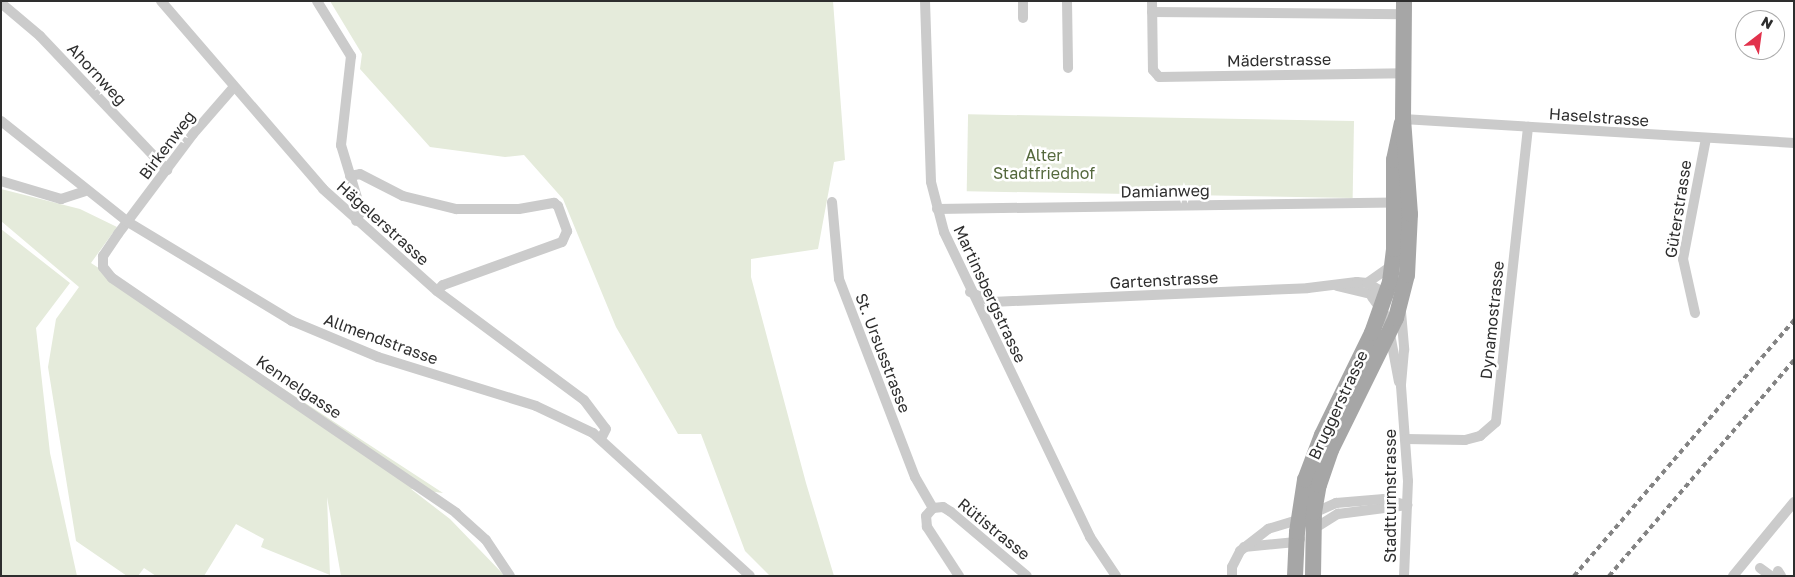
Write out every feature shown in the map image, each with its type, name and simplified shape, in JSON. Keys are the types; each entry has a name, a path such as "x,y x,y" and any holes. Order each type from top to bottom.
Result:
{"main road":[{"name":"Bruggerstrasse","path":"1313,576 1314,512 1319,485 1331,450 1390,330 1400,306 1406,283 1410,214 1403,119 1404,7"},
{"name":"Bruggerstrasse","path":"1295,576 1298,520 1303,489 1317,445 1381,300 1393,265 1394,152 1403,119"}],"street":[{"name":"Hägelerstrasse","path":"161,1 233,88 356,221 437,291 584,400 606,429 601,439"},
{"path":"317,1 351,56 341,146 361,211 356,221"},
{"name":"Martinsbergstrasse","path":"925,1 930,114 928,143 932,189 937,210 980,313 1093,544 1116,576"},
{"path":"1023,1 1023,18"},
{"path":"1068,1 1068,68"},
{"name":"Ahornweg","path":"1,3 40,36 167,170"},
{"path":"1152,7 1404,7"},
{"name":"Mäderstrasse","path":"1152,7 1155,75 1404,73"},
{"name":"Birkenweg","path":"128,222 233,88"},
{"name":"Haselstrasse","path":"1403,119 1794,143"},
{"name":"Allmendstrasse","path":"1,121 85,190 128,222 320,335 378,357 536,406 601,439 750,576"},
{"name":"Dynamostrasse","path":"1406,439 1464,440 1480,436 1496,422 1528,128"},
{"name":"Güterstrasse","path":"1696,313 1684,259 1706,138"},
{"path":"350,176 360,174 403,196 456,209 519,209 554,203 558,206 567,231 562,242 443,284 437,291"},
{"path":"1,181 61,199 75,197 85,190"},
{"name":"St. Ursusstrasse","path":"832,202 839,279 915,476 933,508"},
{"name":"Damianweg","path":"937,210 1394,203"},
{"name":"Kennelgasse","path":"128,222 103,256 103,267 112,278 456,513 486,540 510,576"},
{"name":"Gartenstrasse","path":"970,292 992,302 1336,286 1367,282 1393,265"},
{"path":"1367,282 1381,300 1400,306"},
{"path":"1381,300 1406,283"},
{"name":"Gartenstrasse","path":"1336,286 1381,300"},
{"name":"Stadtturmstrasse","path":"1381,300 1390,330 1394,366 1401,386"},
{"path":"980,313 992,302"},
{"name":"Stadtturmstrasse","path":"1400,306 1404,350 1401,386 1406,439 1407,505 1404,576"},
{"path":"1232,576 1232,567 1244,547 1268,529 1298,520 1330,505 1357,500 1397,500 1407,505"},
{"path":"1733,576 1794,502"},
{"path":"1244,547 1296,542 1313,529 1346,512 1392,509 1407,505"},
{"name":"Rütistrasse","path":"959,576 927,527 926,516 933,508 943,507 951,512 1027,576"},
{"path":"1298,520 1313,529"},
{"path":"1760,568 1776,574"}],"green space":[{"path":"330,1 833,1 845,160 834,162 818,249 751,259 751,277 806,483 834,576 770,576 745,551 701,434 678,434 616,327 563,199 524,155 505,157 430,147 360,69 362,54"},
{"name":"Alter Stadtfriedhof","path":"968,114 1354,121 1353,198 967,191"},
{"path":"1,189 80,209 117,227 91,263 443,493 411,489 450,519 505,576 341,576 327,497 330,575 261,547 264,539 236,524 204,576 156,576 144,568 138,576 127,576 76,541 48,367 56,319 79,287 1,221"},
{"path":"1,229 70,283 36,328 50,453 77,576 1,576"}],"railway":[{"path":"1574,576 1794,320"},
{"path":"1609,576 1794,360"}]}
